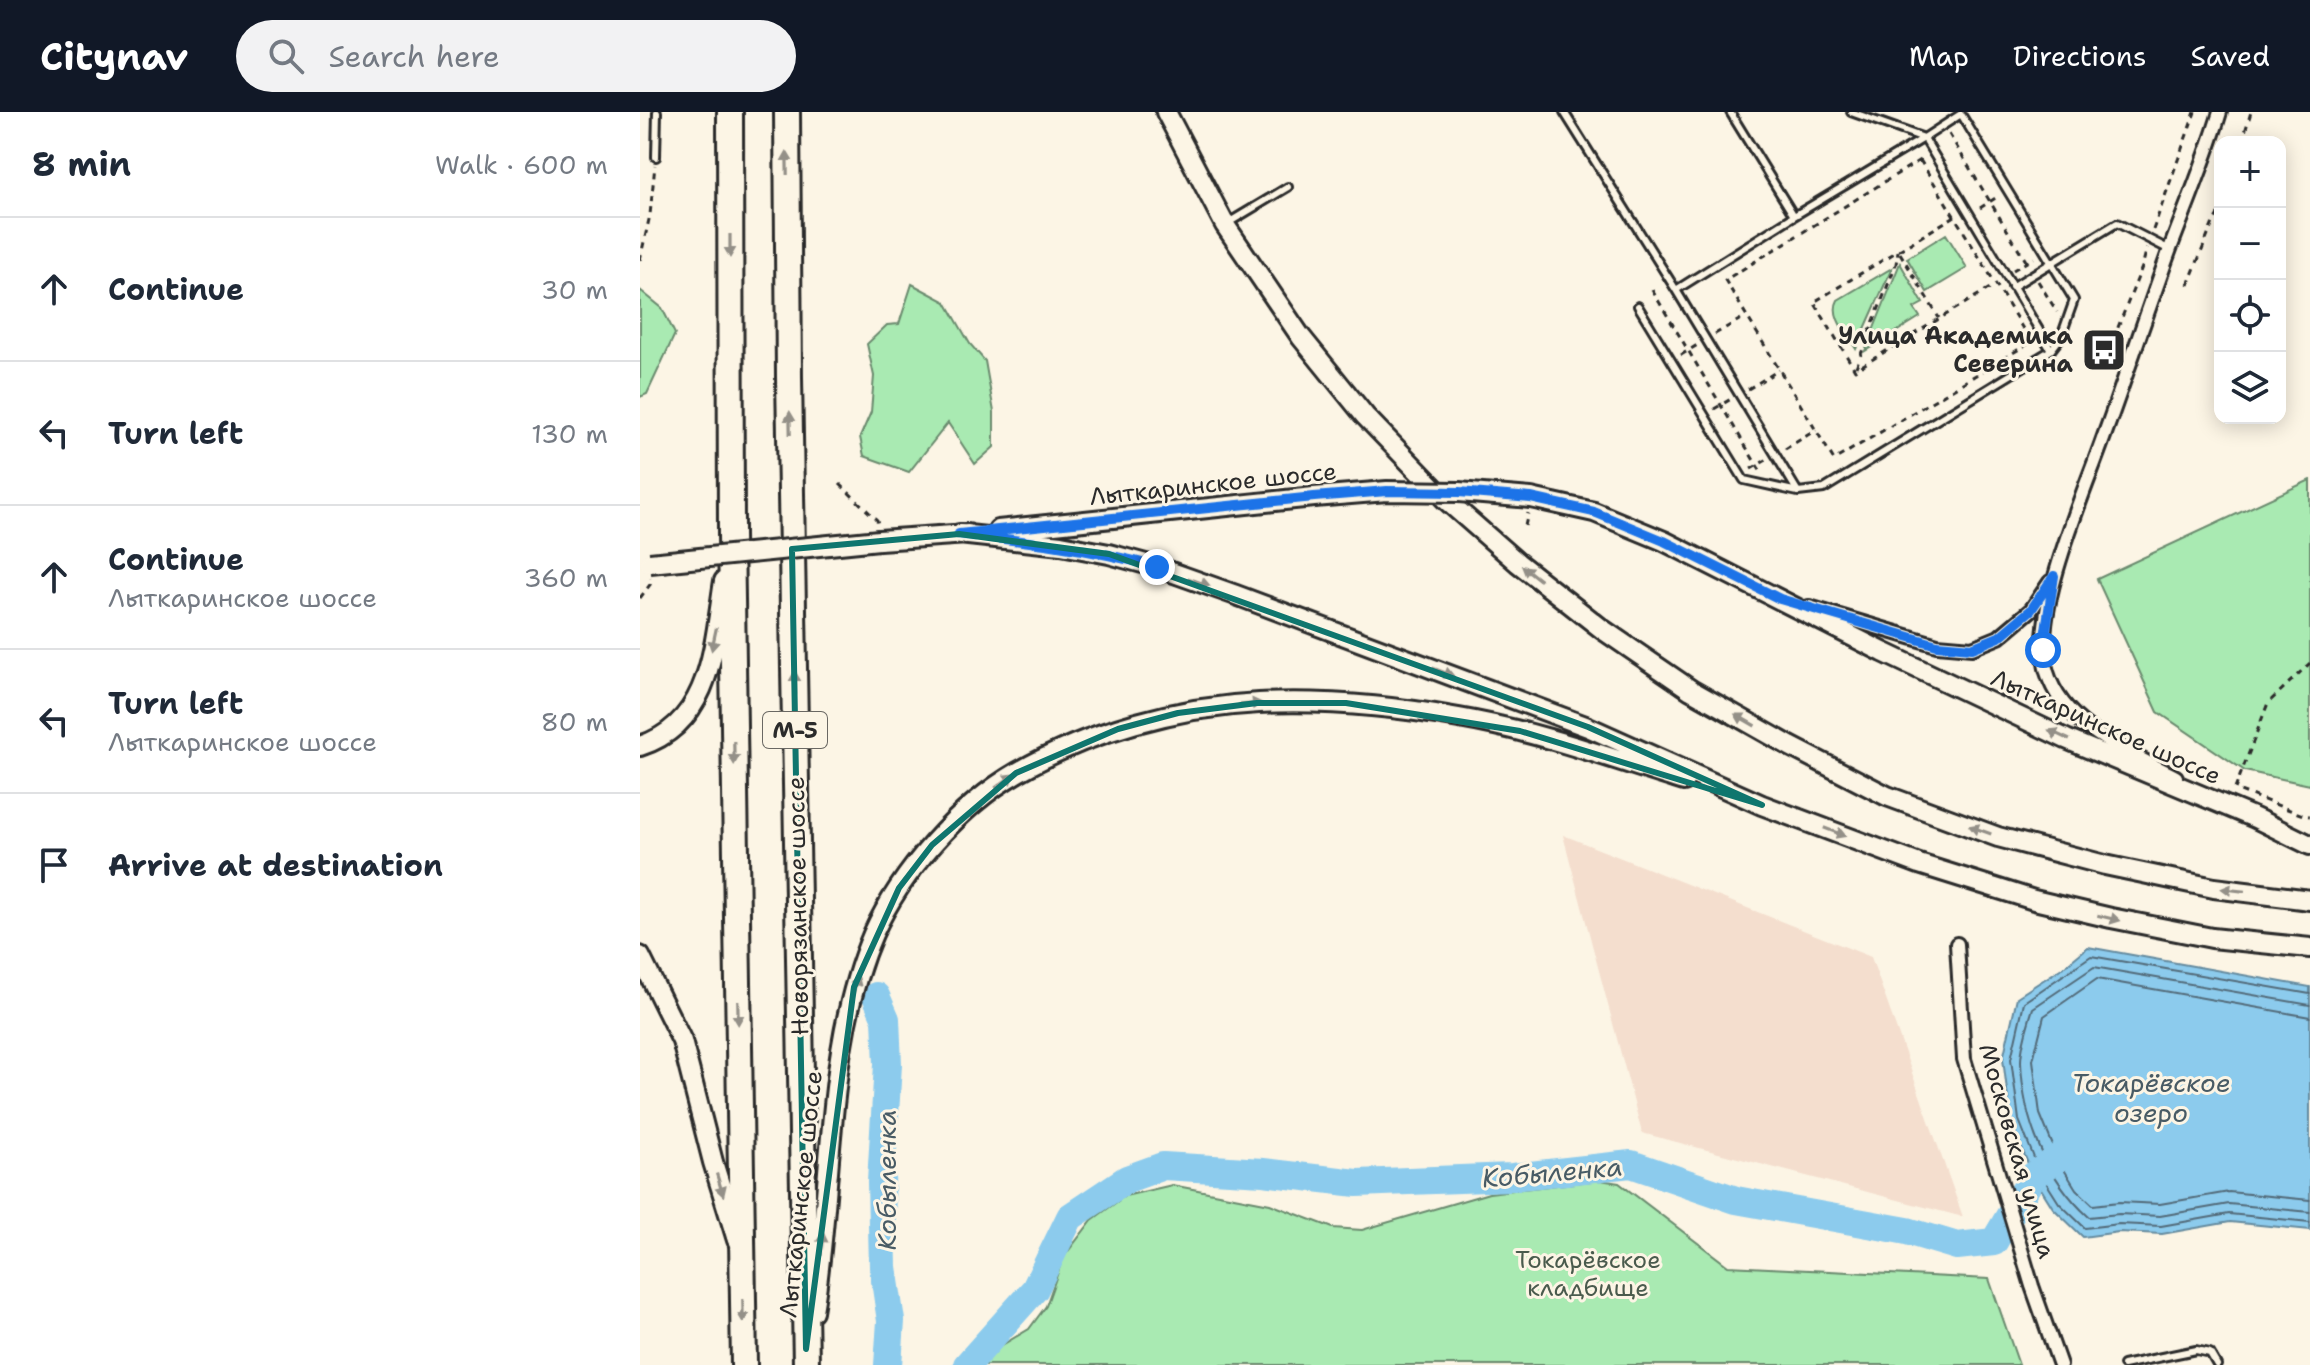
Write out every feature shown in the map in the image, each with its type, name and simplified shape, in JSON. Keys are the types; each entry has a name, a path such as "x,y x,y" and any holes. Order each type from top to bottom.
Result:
{"highway":[{"name":"М-5","path":"730,112 731,535 744,1365"},
{"name":"Новорязанское шоссе","path":"787,112 806,1357"}],"main road":[{"path":"1166,112 1225,225 1301,337 1365,416 1445,499 1518,563 1602,629 1691,690 1887,796 1998,837 2105,865 2214,888 2310,900"},
{"name":"Лыткаринское шоссе","path":"645,563 1387,491 1459,492 1531,498 1594,512 1664,541 1883,652 2066,739 2255,818 2310,845"},
{"name":"Лыткаринское шоссе","path":"959,534 1061,545 1157,567 1588,727 1762,805 1919,864 2034,900 2212,938 2310,948"},
{"path":"640,746 678,726 696,701 706,677 716,633 731,535"},
{"name":"Лыткаринское шоссе","path":"806,1357 820,1265 841,1050 854,987 874,933 899,888 923,855 971,806 1016,773 1067,748 1118,729 1178,713 1257,703 1346,703 1459,718 1520,731 1762,805"},
{"path":"640,956 682,1041 713,1162 742,1256"}],"street":[{"path":"2220,112 2054,576 2043,650 2047,675 2060,698 2098,736 2255,818"},
{"path":"1780,599 1937,645 1972,648 1999,637 2031,610 2054,576"},
{"name":"Московская улица","path":"1957,944 1964,1059 2032,1286 2060,1365"}],"lane":[{"path":"656,157 657,112"},
{"path":"1564,112 1798,492"},
{"path":"1730,112 1794,216"},
{"path":"1851,112 1924,138 2051,350"},
{"path":"1638,306 1744,480 1798,492 1824,489 2051,350 2061,337 2074,300 1961,114 1676,290"},
{"path":"1225,225 1288,187"},
{"path":"2012,287 2117,223 2170,250"},
{"path":"2123,1365 2196,1350 2210,1353 2217,1365"}],"path":[{"path":"2109,350 2142,267 2195,112"},
{"path":"2244,136 2251,112"},
{"path":"1944,125 2027,262"},
{"path":"640,260 650,215 656,157"},
{"path":"1920,160 1996,284 2031,342 1834,460 1725,280 1920,160"},
{"path":"1966,209 1976,210 2008,191"},
{"path":"1855,370 1814,302 1955,217"},
{"path":"2188,285 2214,221"},
{"path":"1898,251 1939,318"},
{"path":"1855,370 1896,264 1898,251"},
{"path":"1855,370 2045,252"},
{"path":"2034,273 2065,325"},
{"path":"1652,290 1770,486"},
{"path":"840,484 877,520 879,540"},
{"path":"640,598 652,582 645,563"},
{"path":"2310,663 2268,703 2235,789 2310,816"}],"highlighted area":[{"path":"959,534 1109,554 1588,727 1762,805 1520,731 1346,703 1257,703 1178,713 1118,729 1016,773 932,845 899,888 854,987 806,1349 792,549"}],"shaded area":[{"path":"1563,835 1871,957 1963,1217 1642,1133"}],"green space":[{"path":"1946,234 1967,268 1927,292 1907,258"},
{"path":"1900,263 1923,303 1914,308 1920,317 1865,351"},
{"path":"1892,268 1856,349 1838,319 1838,300"},
{"path":"912,284 946,302 970,344 985,361 994,412 994,447 975,464 948,423 909,472 864,456 860,437 871,412 874,376 867,344 887,325 899,324"},
{"path":"640,290 662,308 675,334 647,394 640,397"},
{"path":"2310,480 2310,785 2245,771 2158,712 2097,579"},
{"name":"Токарёвское кладбище","path":"1600,1180 1619,1183 1728,1266 1989,1279 2019,1365 975,1365 982,1357 1029,1329 1046,1306 1063,1258 1092,1220 1125,1196 1172,1185 1270,1204 1333,1228 1362,1230 1489,1193"}],"water":[{"name":"Токарёвское озеро","path":"2088,947 2310,987 2310,1230 2230,1222 2162,1234 2119,1232 2083,1237 2053,1208 2033,1176 2011,1122 2003,1059 2017,997"}],"waterway":[{"name":"Кобыленка","path":"876,996 886,1019 888,1064 881,1182 883,1267 891,1321 888,1365"},
{"name":"Кобыленка","path":"967,1365 1035,1289 1070,1217 1127,1179 1163,1166 1263,1172 1357,1183 1512,1177 1631,1164 1736,1200 1907,1231 1957,1246 1994,1242 2033,1176 2062,1155"}],"place":[{"name":"Улица Академика Северина","path":"2104,350"}],"route":[{"path":"1157,567 1061,545 959,534 1387,491 1459,492 1531,498 1594,512 1664,541 1780,599 1937,645 1972,648 1999,637 2031,610 2054,576 2043,650"}]}
